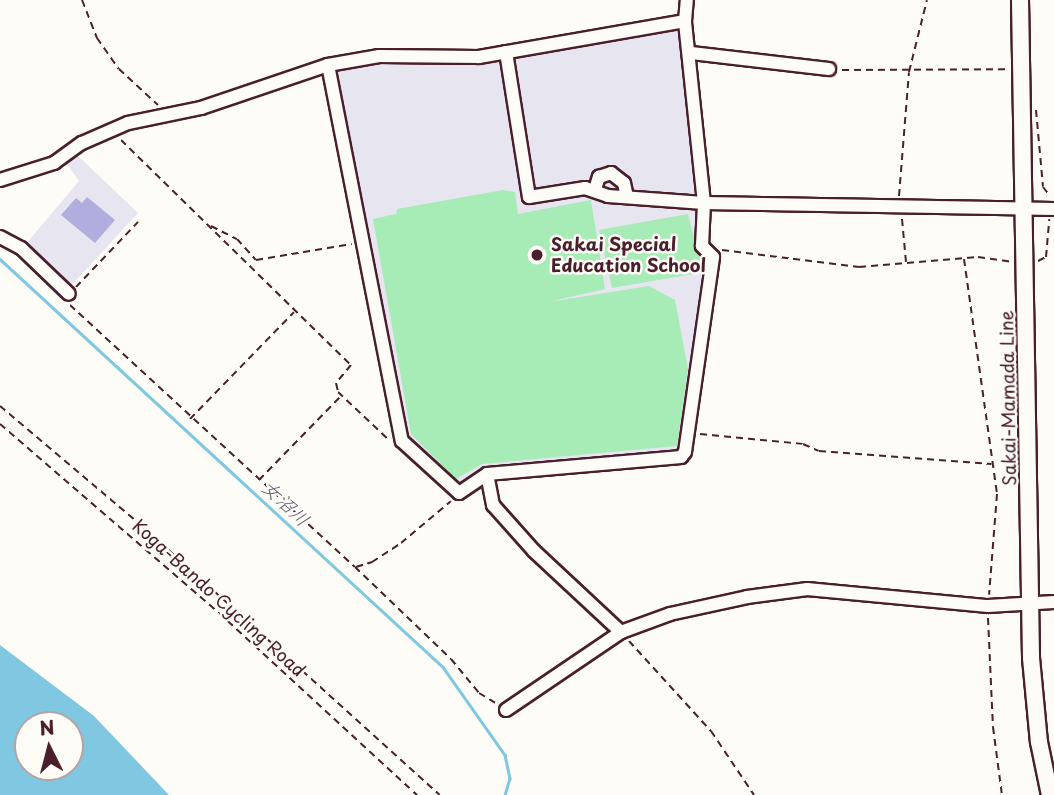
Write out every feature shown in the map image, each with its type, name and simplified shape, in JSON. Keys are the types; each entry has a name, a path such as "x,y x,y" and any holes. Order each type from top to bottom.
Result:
{"main road":[{"name":"Sakai-Mamada Line","path":"1020,0 1030,604 1034,706 1050,795"}],"street":[{"path":"328,65 364,242 392,408 402,441 459,493 487,474 681,457 688,433 713,257 702,246 704,203 691,53 685,21 687,0"},
{"path":"0,180 54,163 111,129 201,108 328,65 379,56 479,57 685,21"},
{"path":"506,52 529,197 595,189 627,197 704,203 1054,209"},
{"path":"691,53 829,69"},
{"path":"595,189 599,177 611,173 624,183 627,197"},
{"path":"0,237 21,248 69,294"},
{"path":"487,474 493,505 534,551 621,632"},
{"path":"506,710 621,632 705,605 807,589 988,606 1054,602"}],"path":[{"path":"82,0 97,38 119,69 169,114"},
{"path":"906,262 900,208 909,72 927,0"},
{"path":"829,69 909,72 987,67 1022,72"},
{"path":"111,129 351,365 336,383 342,396 394,445 412,450"},
{"path":"138,222 64,300 190,419 355,567 451,659 479,694 506,710"},
{"path":"211,226 237,239 256,260 364,242"},
{"path":"964,258 977,377 997,494 988,606 993,727 1002,795"},
{"path":"190,419 295,312"},
{"path":"259,480 342,396"},
{"path":"0,406 142,526 440,795"},
{"name":"Koga-Bando Cycling Road","path":"0,424 219,613 417,795"},
{"path":"688,433 803,444 819,451 994,464"},
{"path":"355,567 372,562 401,543 459,493"},
{"path":"621,632 711,731 754,795"}],"shaded area":[{"name":"Sakai Special Education School","path":"654,28 680,29 709,261 680,453 484,469 458,486 407,438 334,72 380,60 475,65"},
{"path":"75,153 138,213 68,289 25,245 79,181 66,163"}],"green space":[{"path":"503,190 515,192 518,214 591,200 605,289 548,302 649,286 675,300 688,369 677,446 482,464 456,479 411,434 373,219 396,214 397,209"},
{"path":"688,214 697,250 706,261 705,272 612,288 599,230"}],"water":[{"path":"0,645 94,716 169,795 0,795"}],"building":[{"path":"87,197 115,220 95,243 61,215 76,198 82,203"}],"waterway":[{"name":"女沼川","path":"0,259 443,667 505,755 510,778 505,795"}],"place":[{"name":"Sakai Special Education School","path":"537,255"}]}
